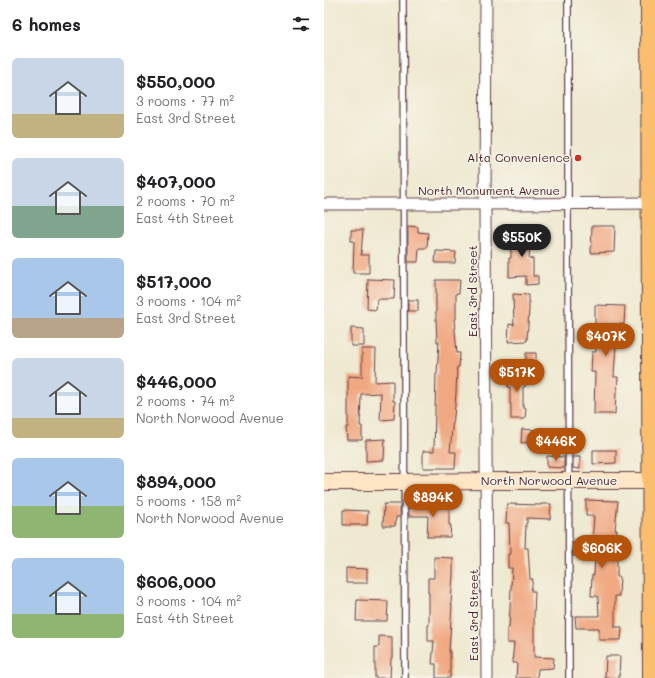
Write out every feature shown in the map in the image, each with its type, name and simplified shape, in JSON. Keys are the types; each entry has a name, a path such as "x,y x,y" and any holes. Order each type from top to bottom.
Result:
{"main road":[{"path":"650,0 653,203 652,678"}],"street":[{"name":"East 3rd Street","path":"486,0 485,204 487,678"},
{"name":"North Monument Avenue","path":"324,204 653,203"},
{"name":"North Norwood Avenue","path":"324,482 653,481"}],"lane":[{"path":"403,0 405,678"},
{"path":"568,0 569,678"}],"building":[{"path":"408,226 418,227 418,232 428,233 427,248 419,248 418,262 408,262"},
{"path":"592,226 615,226 614,252 591,253"},
{"path":"351,230 363,230 361,255 369,255 369,273 353,273 354,241 351,241"},
{"path":"511,232 531,233 529,258 533,259 533,276 538,276 538,284 526,285 526,276 509,277"},
{"path":"436,251 456,252 455,263 435,263"},
{"path":"368,279 395,280 394,299 377,299 376,310 367,309"},
{"path":"436,280 460,280 459,293 456,293 456,319 454,319 457,353 460,353 459,367 457,367 450,452 456,452 455,468 423,468 423,451 434,451 436,374 439,342 437,342"},
{"path":"513,294 529,295 527,341 508,342 509,324 514,325"},
{"path":"408,300 418,300 418,311 408,311"},
{"path":"595,305 625,306 624,324 618,324 616,342 614,377 618,377 615,414 594,414 595,372 591,372 592,352 596,352"},
{"path":"351,328 364,329 364,346 351,346"},
{"path":"362,349 376,349 375,382 393,381 393,401 395,401 394,419 380,420 381,393 361,394 360,426 362,426 362,440 347,440 346,427 348,427 348,376 362,377"},
{"path":"526,353 536,353 536,366 526,367"},
{"path":"507,371 526,371 526,386 523,387 523,408 526,408 525,419 511,419 510,387 508,387"},
{"path":"522,429 534,430 534,442 521,443"},
{"path":"385,439 384,460 366,461 366,440"},
{"path":"593,450 616,450 616,463 593,464"},
{"path":"547,456 564,457 564,468 547,467"},
{"path":"573,457 580,457 580,469 573,468"},
{"path":"586,500 618,501 615,530 617,530 617,577 620,577 619,596 615,596 615,627 622,627 621,640 599,640 599,628 576,628 575,616 599,616 598,596 591,596 595,555 573,556 573,543 592,543 594,516 586,516"},
{"path":"410,502 449,504 449,525 451,525 450,537 427,537 428,516 409,516"},
{"path":"384,504 400,504 400,517 396,517 395,526 383,526"},
{"path":"507,504 551,504 550,519 527,518 526,523 525,548 528,548 530,579 533,579 531,591 535,591 534,657 554,658 553,668 538,669 537,678 516,678 517,663 512,663 514,643 507,643 512,568 508,568 508,554 510,554 509,523 506,523"},
{"path":"343,510 368,511 367,525 343,525"},
{"path":"434,557 453,558 449,652 450,678 436,678 436,664 432,664 434,641 428,641 428,578 434,578"},
{"path":"346,568 367,569 367,583 346,583"},
{"path":"357,600 388,601 387,621 356,621"},
{"path":"379,636 392,637 390,678 375,678 375,647 379,647"},
{"path":"606,656 620,656 619,678 605,678"}],"place":[{"name":"Alta Convenience","path":"578,158"}]}
